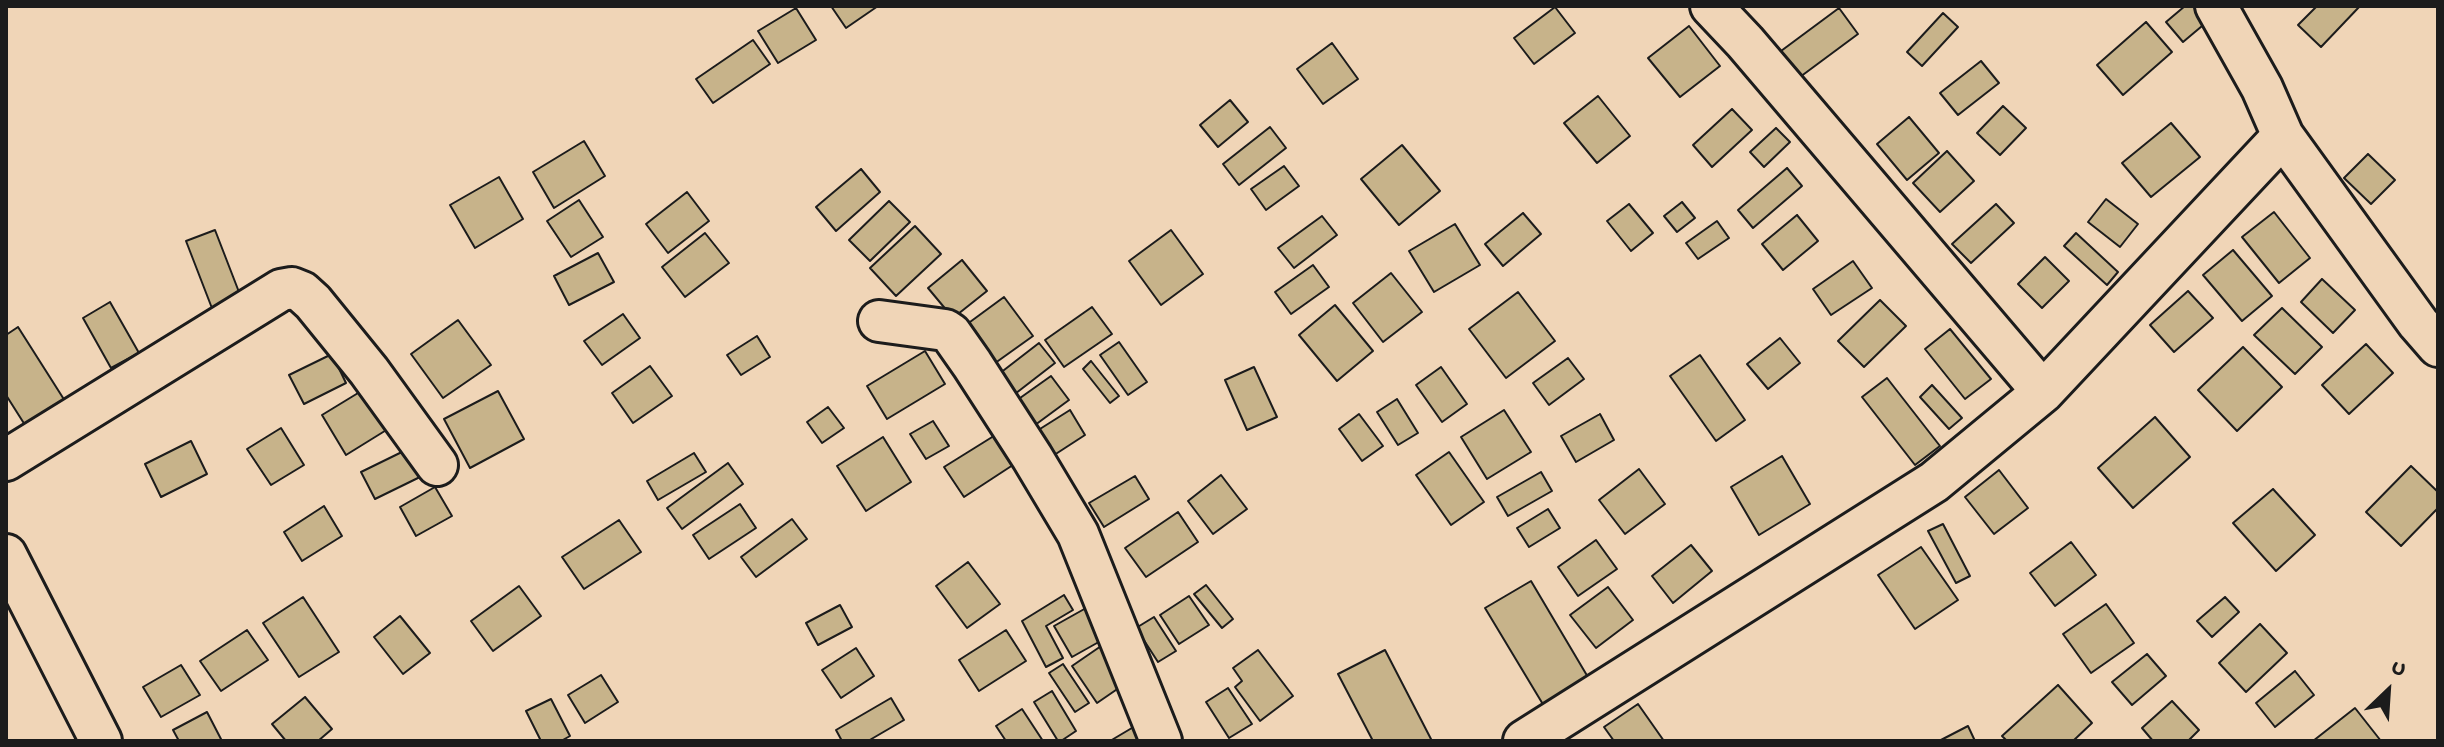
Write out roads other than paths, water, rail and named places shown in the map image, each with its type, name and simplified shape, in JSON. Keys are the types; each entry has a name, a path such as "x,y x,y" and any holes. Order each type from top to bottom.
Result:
{"street":[{"path":"1711,6 2043,392"},
{"path":"2216,6 2241,46 2283,136 2431,324"},
{"path":"1524,741 1934,482 2043,392 2283,136"},
{"path":"6,460 281,290 292,288 313,302 369,371 437,465"},
{"path":"879,321 945,330 965,354 1078,534 1161,741"},
{"path":"6,555 101,741"}]}
